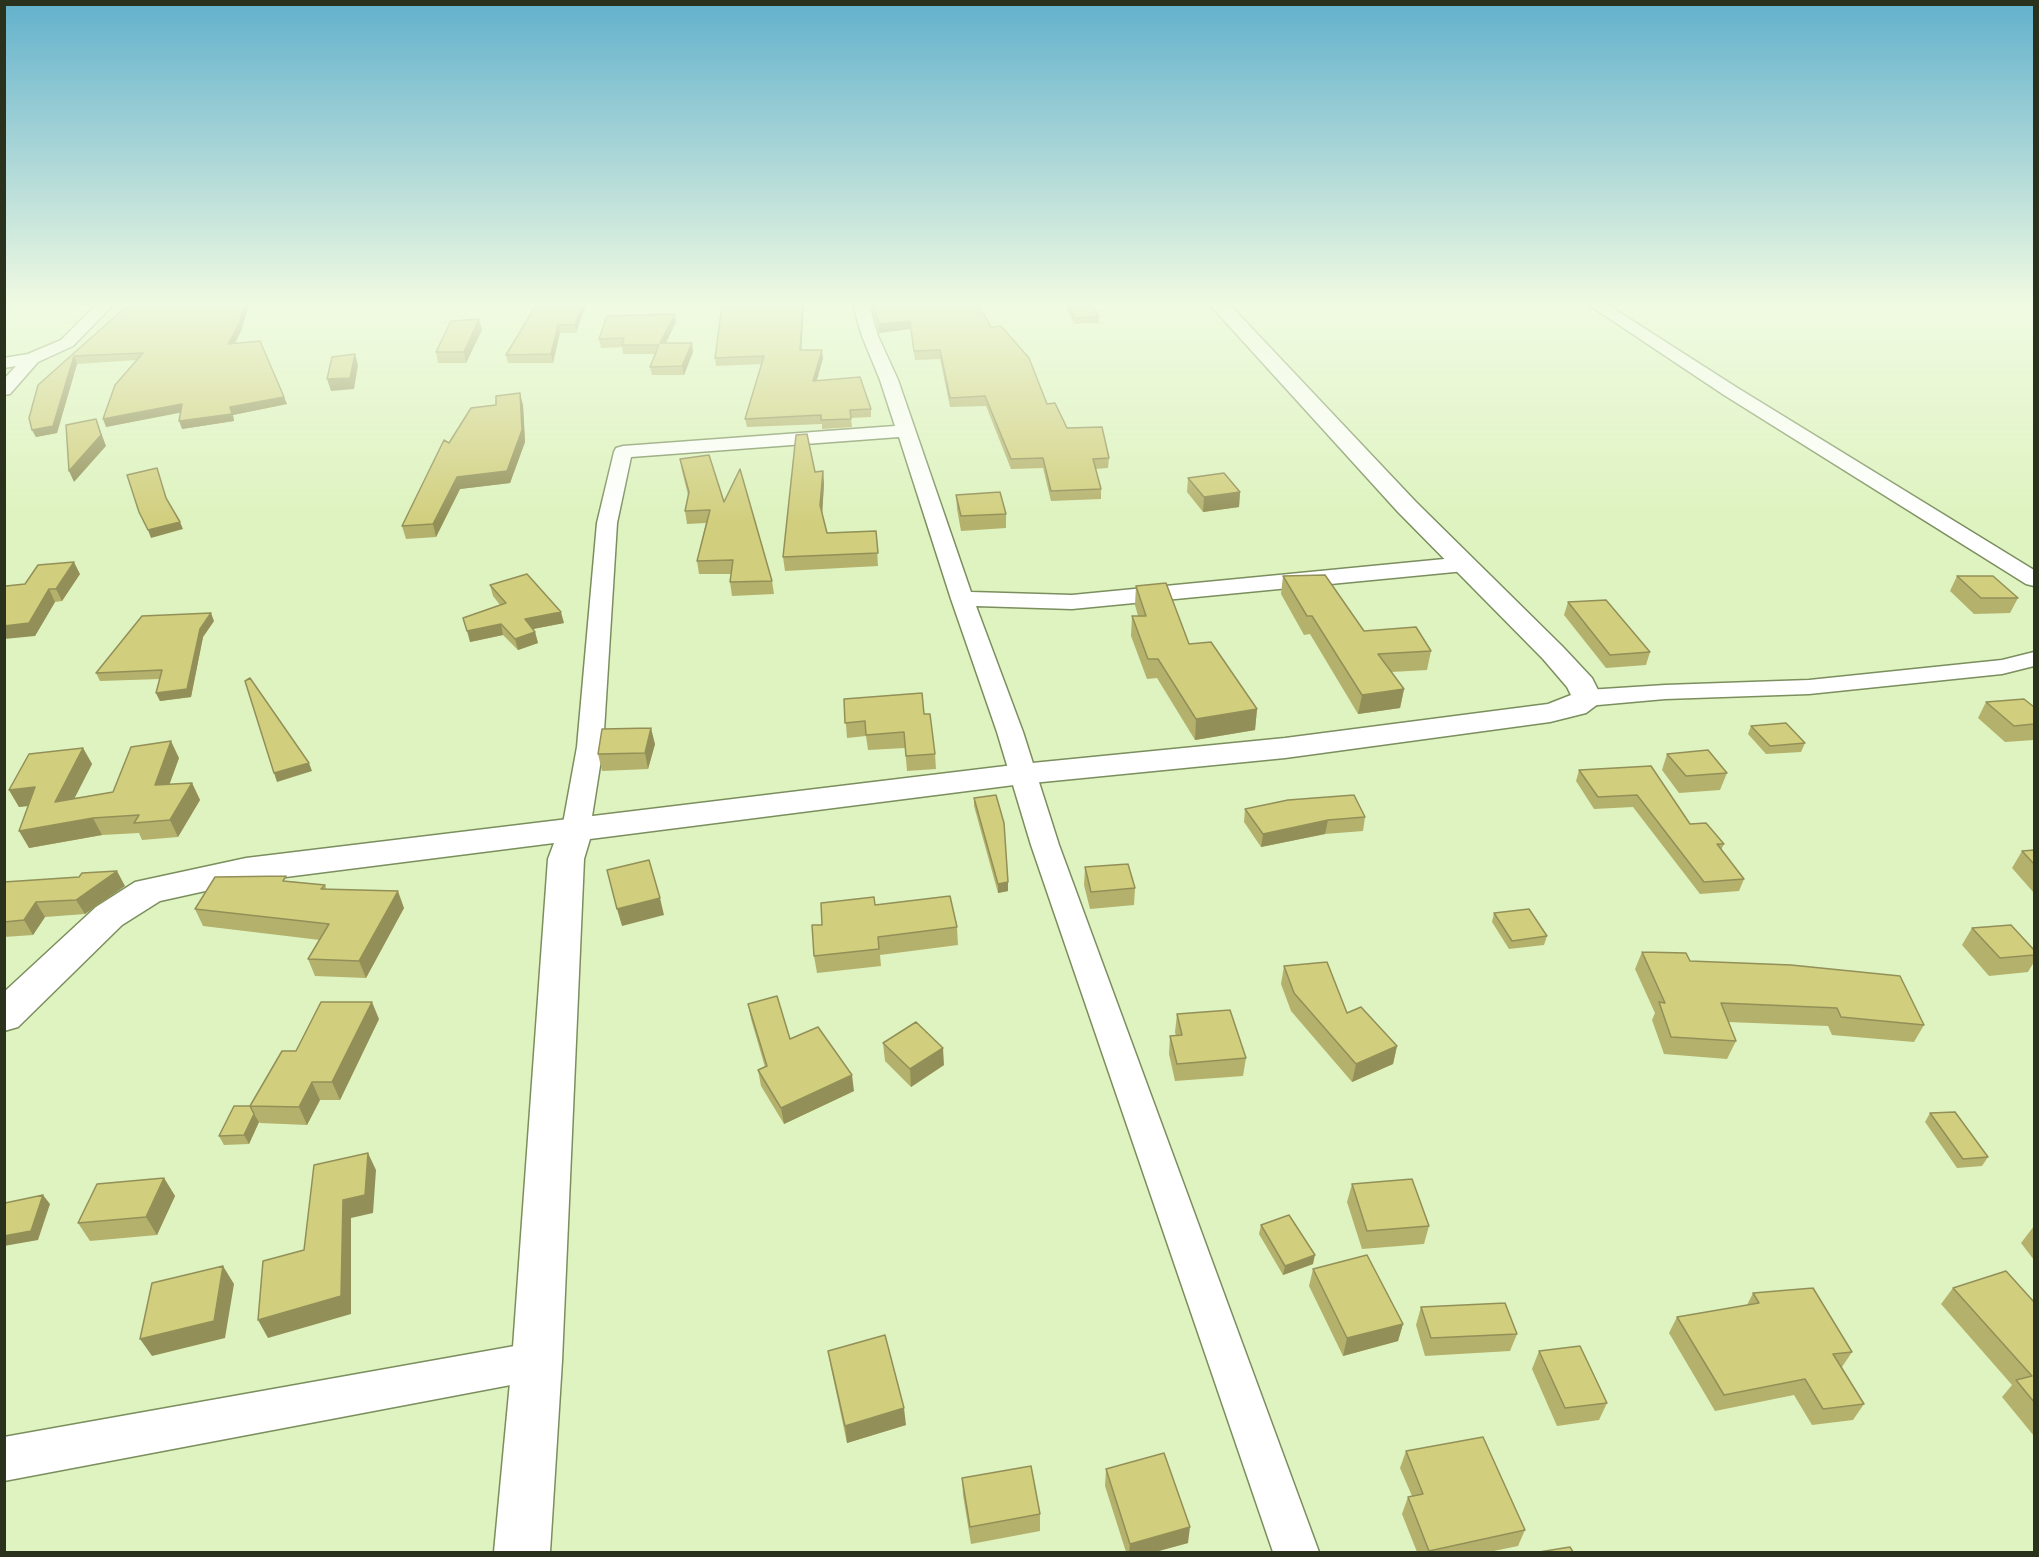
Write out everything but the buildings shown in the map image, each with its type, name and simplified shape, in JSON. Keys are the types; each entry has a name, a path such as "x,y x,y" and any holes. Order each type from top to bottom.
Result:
{"street":[{"path":"4,390 15,378"},
{"path":"888,378 962,599 1010,732 1045,845 1296,1552"},
{"path":"1287,378 1407,507 1553,653 1581,684 1587,698"},
{"path":"1709,378 2034,579"},
{"path":"522,1552 537,1361 566,859 576,829 590,747 607,523 623,452 906,431"},
{"path":"962,599 1072,602 1465,564"},
{"path":"4,1016 109,916 148,891 246,870 1022,774 1285,748 1550,713 1575,706 1587,698 1665,692 1809,687 2002,667 2034,659"},
{"path":"4,1459 537,1361"}]}
